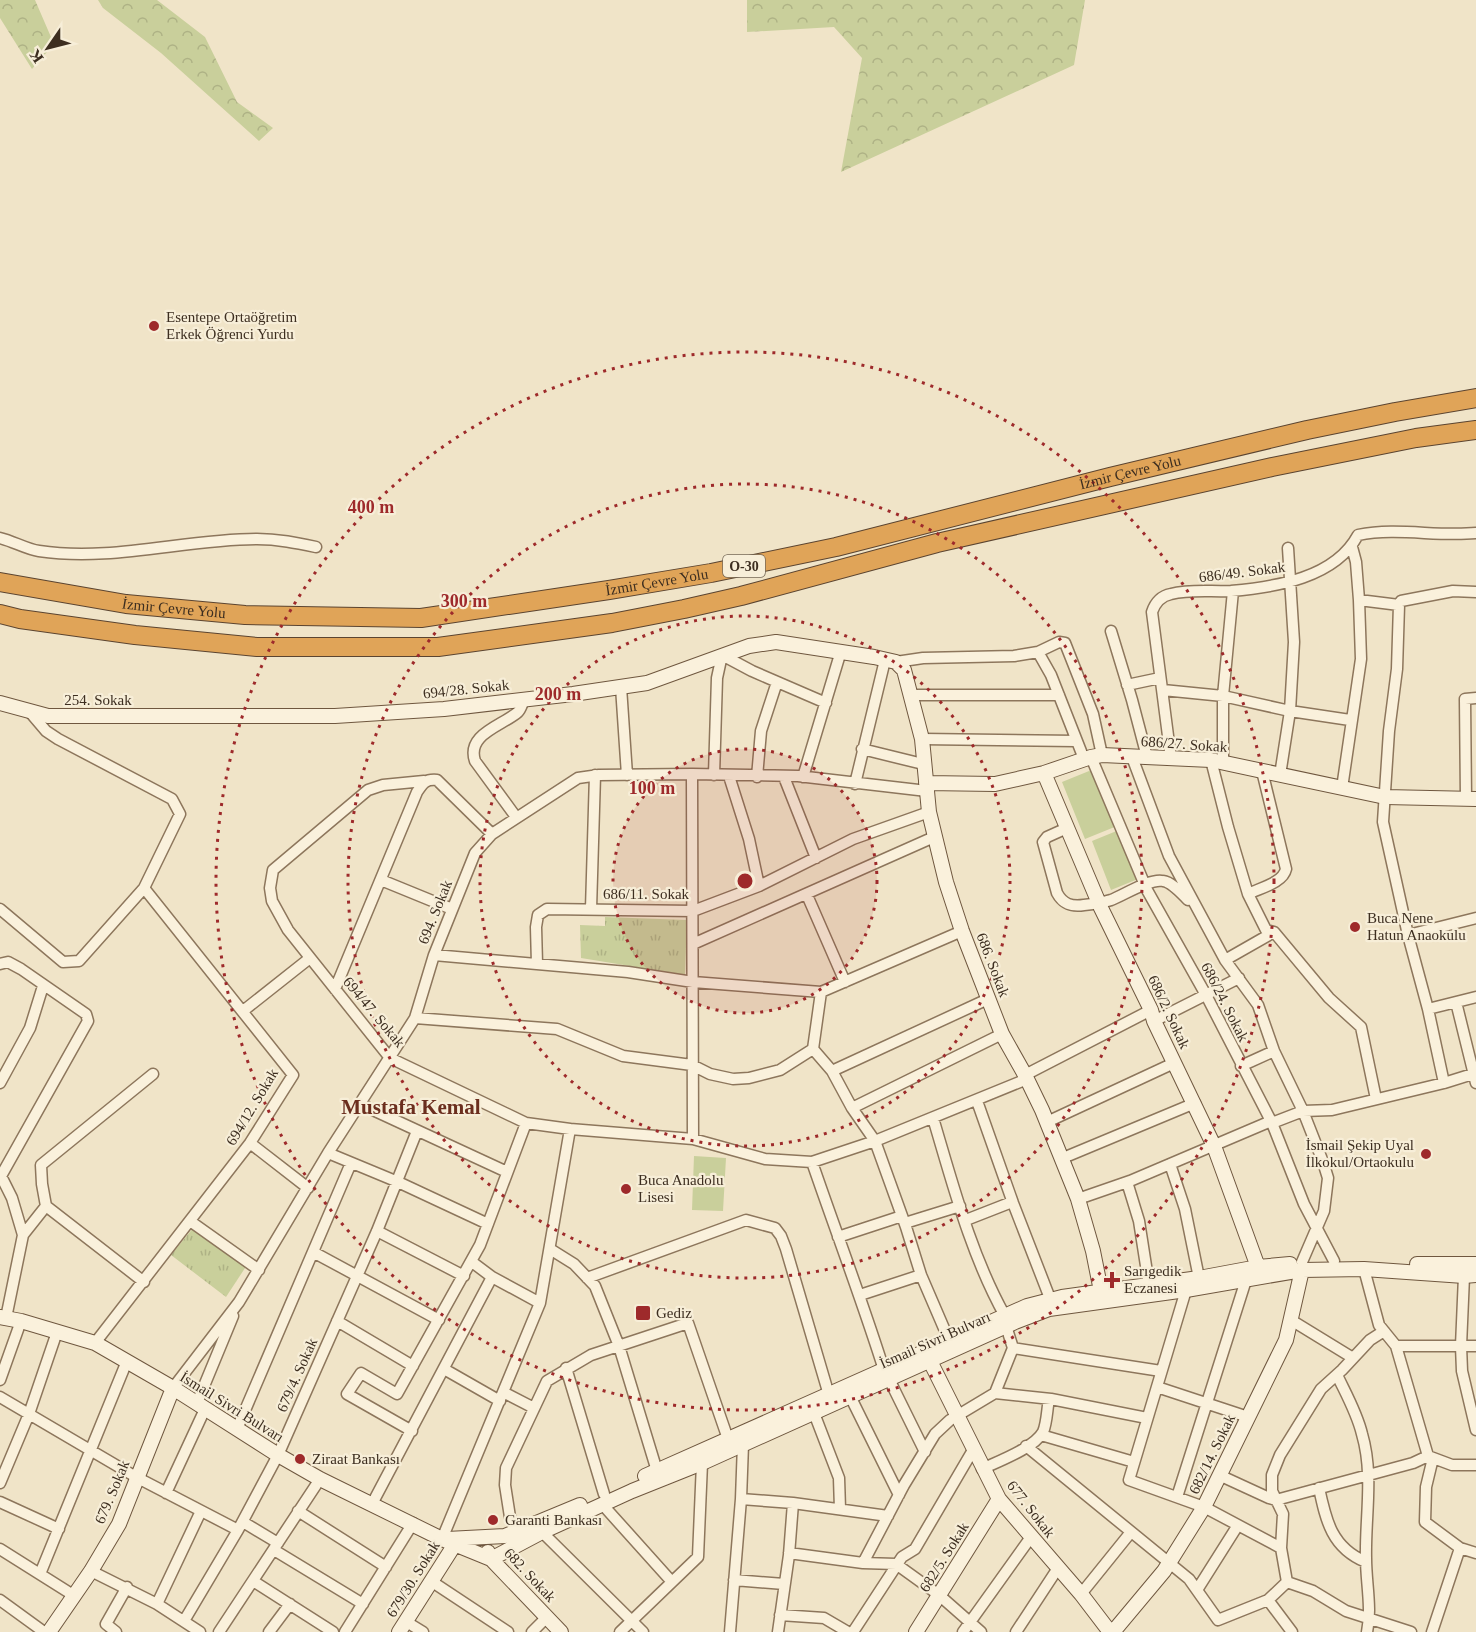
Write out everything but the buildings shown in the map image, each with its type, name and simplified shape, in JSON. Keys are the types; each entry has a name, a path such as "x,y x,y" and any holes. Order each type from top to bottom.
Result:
{"highway":[{"name":"İzmir Çevre Yolu","path":"0,582 126,604 246,615 421,618 723,571 836,547 1110,477 1307,430 1476,398"},
{"name":"İzmir Çevre Yolu","path":"0,614 20,619 135,635 257,647 438,647 612,623 684,609 741,597 937,543 1272,467 1416,438 1476,430"}],"street":[{"name":"686/49. Sokak","path":"1171,759 1152,612 1155,603 1169,594 1233,591 1290,582 1328,567 1352,547 1358,535 1380,531 1428,534 1476,533"},
{"path":"0,538 38,551 82,553 120,552 257,539 288,541 316,547"},
{"path":"1342,788 1350,720 1361,659 1356,562 1352,547"},
{"path":"1280,775 1290,711 1294,642 1288,548"},
{"path":"1233,591 1217,761 1248,894 1266,930 1274,932 1329,999 1361,1028 1376,1099"},
{"path":"1444,1083 1383,822 1389,731 1397,669 1399,605 1401,601 1453,591 1476,592"},
{"path":"1359,600 1399,605"},
{"path":"1111,631 1147,757"},
{"name":"694/28. Sokak","path":"197,717 335,716 444,709 524,700 647,682 749,646 776,642 885,660"},
{"path":"855,784 885,660 1014,656 1038,652 1059,642 1065,643 1100,735 1093,757 1076,741 1051,675 1038,652"},
{"path":"802,777 841,651"},
{"path":"714,775 717,678 722,655 826,703"},
{"name":"686. Sokak","path":"885,660 904,670 922,739 923,764 934,837 962,932 1002,1034 1026,1077 1063,1158 1093,1251 1101,1291"},
{"path":"1127,685 1160,678"},
{"path":"757,777 761,731 777,682"},
{"path":"621,687 627,775"},
{"path":"1163,690 1223,696 1290,711 1350,720"},
{"path":"911,695 1059,695"},
{"path":"1471,799 1464,699 1476,698"},
{"path":"516,817 475,761 473,754 474,746 479,738 520,711 524,700"},
{"name":"254. Sokak","path":"0,703 48,717 197,717"},
{"path":"0,909 63,962 79,962 144,888 180,814 172,799 58,739 46,731 29,711"},
{"path":"922,739 1076,741"},
{"path":"862,749 923,764"},
{"name":"686/27. Sokak","path":"927,787 996,784 1044,773 1093,757 1147,757 1217,761 1385,797 1471,799"},
{"name":"686/24. Sokak","path":"1093,757 1144,885 1206,995 1272,1122 1304,1204 1334,1261"},
{"path":"1132,757 1169,856 1225,960 1258,1005 1274,1051 1303,1111 1328,1178 1324,1211 1302,1266"},
{"path":"1248,894 1279,879 1284,875 1286,869 1262,771"},
{"name":"686/2. Sokak","path":"1044,773 1099,903 1214,1146 1258,1267"},
{"path":"692,774 693,1139"},
{"name":"694. Sokak","path":"173,1388 239,1302 328,1153 415,1018 434,955 475,852 492,834 578,778 595,775 692,774 802,777 855,784 927,787"},
{"path":"591,909 595,775"},
{"path":"729,776 750,839 759,886"},
{"path":"784,777 816,858"},
{"path":"335,989 417,792 424,781 436,780 492,834"},
{"name":"694/47. Sokak","path":"424,781 383,785 368,790 273,870 270,888 273,901 288,930 390,1058 526,1122 570,1129 693,1139 765,1159 813,1162"},
{"name":"686/11. Sokak","path":"537,964 538,915 547,909 693,911 759,886 853,839 929,812"},
{"path":"1067,828 1047,837 1043,842 1061,900 1074,906 1099,903 1161,880 1195,906"},
{"path":"693,944 934,837"},
{"path":"381,880 452,909"},
{"name":"694/12. Sokak","path":"95,1343 250,1143 293,1075 144,888"},
{"path":"807,895 844,982"},
{"path":"1408,935 1476,918"},
{"path":"434,955 628,972 693,982 821,992 962,932"},
{"path":"1225,960 1274,932"},
{"path":"243,1011 310,958"},
{"path":"0,964 8,962 86,1014 88,1021 1,1175 12,1198 23,1235"},
{"path":"925,1452 887,1374 813,1162 875,1141 977,1101 1153,1015 1206,995 1239,978"},
{"path":"0,1083 30,1028 43,986"},
{"path":"821,992 813,1049 832,1071 852,1108 875,1141 921,1275 948,1341"},
{"path":"1428,1009 1476,997"},
{"path":"832,1071 988,999"},
{"path":"1078,1199 1127,1182 1303,1111 1332,1110 1475,1077 1455,1002"},
{"path":"415,1018 557,1029 623,1056 692,1065 733,1079 748,1078 780,1070 813,1049"},
{"path":"852,1108 1002,1034"},
{"path":"1241,1066 1274,1051"},
{"path":"1047,1122 1174,1063"},
{"path":"144,1281 46,1206 41,1166 153,1074"},
{"path":"977,1101 1012,1202 1051,1301"},
{"path":"1063,1158 1195,1103"},
{"path":"360,1104 507,1172"},
{"path":"863,1563 899,1495 939,1430 995,1393 1013,1348 1006,1321 988,1284 960,1206 933,1118"},
{"path":"412,1431 347,1394 360,1373 397,1394 472,1262 526,1122"},
{"path":"448,1541 501,1397 540,1304 570,1129"},
{"name":"679/4. Sokak","path":"184,1621 241,1526 278,1455 377,1231 417,1131"},
{"path":"250,1143 308,1188"},
{"path":"328,1153 398,1182 488,1224"},
{"path":"237,1429 351,1163"},
{"path":"1170,1164 1185,1209 1199,1278"},
{"path":"1127,1182 1139,1221 1149,1285"},
{"path":"966,1220 1012,1202"},
{"path":"3,1318 23,1235 46,1206"},
{"path":"838,1238 960,1206"},
{"path":"587,1278 746,1220 775,1228 786,1249 829,1395"},
{"path":"190,1221 259,1270"},
{"path":"377,1231 464,1276"},
{"path":"550,1249 574,1264 595,1286 619,1346 657,1471"},
{"path":"313,1252 358,1274 439,1320"},
{"name":"İsmail Sivri Bulvarı","path":"448,1541 506,1536 702,1463 850,1396 948,1341 1049,1309 1246,1280 1302,1266 1334,1261 1431,1265 1476,1263"},
{"path":"472,1262 492,1277 540,1304"},
{"name":"İsmail Sivri Bulvarı","path":"3,1318 21,1321 95,1343 173,1388 320,1479 448,1541 491,1559 657,1471 829,1395 930,1361 1006,1321 1027,1306 1062,1297 1199,1278 1258,1267 1302,1266 1470,1276"},
{"name":"682/14. Sokak","path":"1111,1632 1170,1563 1204,1507 1286,1340 1302,1266"},
{"path":"1364,1269 1379,1325 1396,1346 1430,1457 1425,1522 1460,1548 1476,1553"},
{"path":"860,1296 921,1275"},
{"path":"1470,1276 1461,1346 1462,1371 1476,1430"},
{"path":"372,1504 492,1277"},
{"path":"1177,1497 1246,1280"},
{"path":"1186,1290 1129,1480 1204,1507 1281,1548"},
{"path":"166,1492 201,1406 239,1302"},
{"path":"1291,1320 1353,1358"},
{"path":"0,1380 21,1321"},
{"path":"337,1321 413,1366"},
{"path":"517,1532 510,1517 505,1485 506,1467 548,1381 566,1368 591,1355 688,1323 728,1440"},
{"path":"1287,1582 1281,1548 1283,1514 1272,1491 1272,1475 1280,1455 1321,1389 1370,1340 1384,1331"},
{"path":"0,1483 29,1414 57,1332"},
{"path":"1396,1346 1476,1346"},
{"path":"1013,1348 1161,1371"},
{"path":"40,1574 127,1361"},
{"name":"677. Sokak","path":"930,1361 999,1499 1111,1632"},
{"path":"566,1368 603,1499 672,1582"},
{"path":"444,1369 501,1397 534,1408"},
{"path":"1337,1375 1355,1412 1363,1436 1369,1474 1366,1562 1370,1620 1367,1632"},
{"path":"1157,1387 1248,1417"},
{"name":"679. Sokak","path":"46,1632 91,1571 119,1524 173,1388"},
{"path":"995,1393 1049,1399 1147,1418"},
{"path":"850,1396 899,1495"},
{"path":"0,1397 136,1477 201,1511 241,1526 363,1604"},
{"path":"982,1469 1026,1446 1041,1435 1049,1399"},
{"path":"814,1413 839,1478 840,1509"},
{"path":"1041,1435 1134,1462"},
{"path":"730,1632 743,1444"},
{"path":"1026,1446 1190,1579 1218,1620 1268,1600 1287,1582"},
{"path":"854,1632 896,1564 915,1549 973,1450"},
{"path":"1219,1475 1276,1500 1430,1457 1452,1465 1476,1465"},
{"path":"620,1632 698,1557 702,1463"},
{"path":"219,1632 320,1479"},
{"path":"1319,1488 1331,1532 1350,1553 1366,1562"},
{"path":"741,1499 793,1503 888,1516"},
{"name":"682/5. Sokak","path":"916,1632 999,1499"},
{"path":"0,1502 59,1529"},
{"path":"778,1632 789,1553 793,1503"},
{"path":"157,1604 201,1511"},
{"path":"298,1511 386,1567"},
{"path":"345,1632 413,1523"},
{"path":"1197,1590 1238,1525"},
{"path":"542,1532 643,1632"},
{"path":"1081,1594 1131,1532"},
{"name":"682. Sokak","path":"481,1537 491,1559 561,1632"},
{"path":"966,1628 1031,1537"},
{"name":"679/30. Sokak","path":"402,1626 431,1581 448,1541"},
{"path":"1432,1632 1460,1548"},
{"path":"0,1564 3,1550 73,1595"},
{"path":"789,1553 863,1563 896,1564 939,1595 966,1628 981,1632"},
{"path":"1016,1632 1058,1568"},
{"path":"91,1571 127,1587 200,1632"},
{"path":"734,1580 784,1584"},
{"path":"253,1581 333,1632"},
{"path":"431,1581 508,1632"},
{"path":"1287,1582 1313,1592 1346,1611 1411,1632"},
{"path":"116,1632 106,1624 127,1587"},
{"path":"0,1600 46,1632"},
{"path":"1268,1600 1292,1632"},
{"path":"269,1632 290,1604"},
{"path":"780,1615 824,1618 848,1632"},
{"path":"532,1632 547,1617"},
{"path":"402,1626 423,1632"}],"green space":[{"path":"0,0 35,0 54,44 32,69 0,18"},
{"path":"98,0 157,0 205,37 237,102 273,128 259,141 161,53 103,8"},
{"path":"747,0 1085,0 1074,65 841,172 862,58 834,27 747,32"},
{"path":"1094,769 1117,826 1085,839 1062,782"},
{"path":"1119,830 1138,879 1111,890 1092,841"},
{"path":"605,917 687,920 685,975 581,958 580,925 605,926"},
{"path":"694,1156 726,1158 723,1211 692,1210"},
{"path":"194,1227 247,1265 226,1297 171,1255"}],"place":[{"name":"Esentepe Ortaöğretim Erkek Öğrenci Yurdu","path":"154,326"},
{"name":"Buca Nene Hatun Anaokulu","path":"1355,927"},
{"name":"İsmail Şekip Uyal İlkokul/Ortaokulu","path":"1426,1154"},
{"name":"Buca Anadolu Lisesi","path":"626,1189"},
{"name":"Sarıgedik Eczanesi","path":"1112,1280"},
{"name":"Gediz","path":"643,1313"},
{"name":"Ziraat Bankası","path":"300,1459"},
{"name":"Garanti Bankası","path":"493,1520"}],"district":[{"name":"Mustafa Kemal","path":"411,1107"}]}
